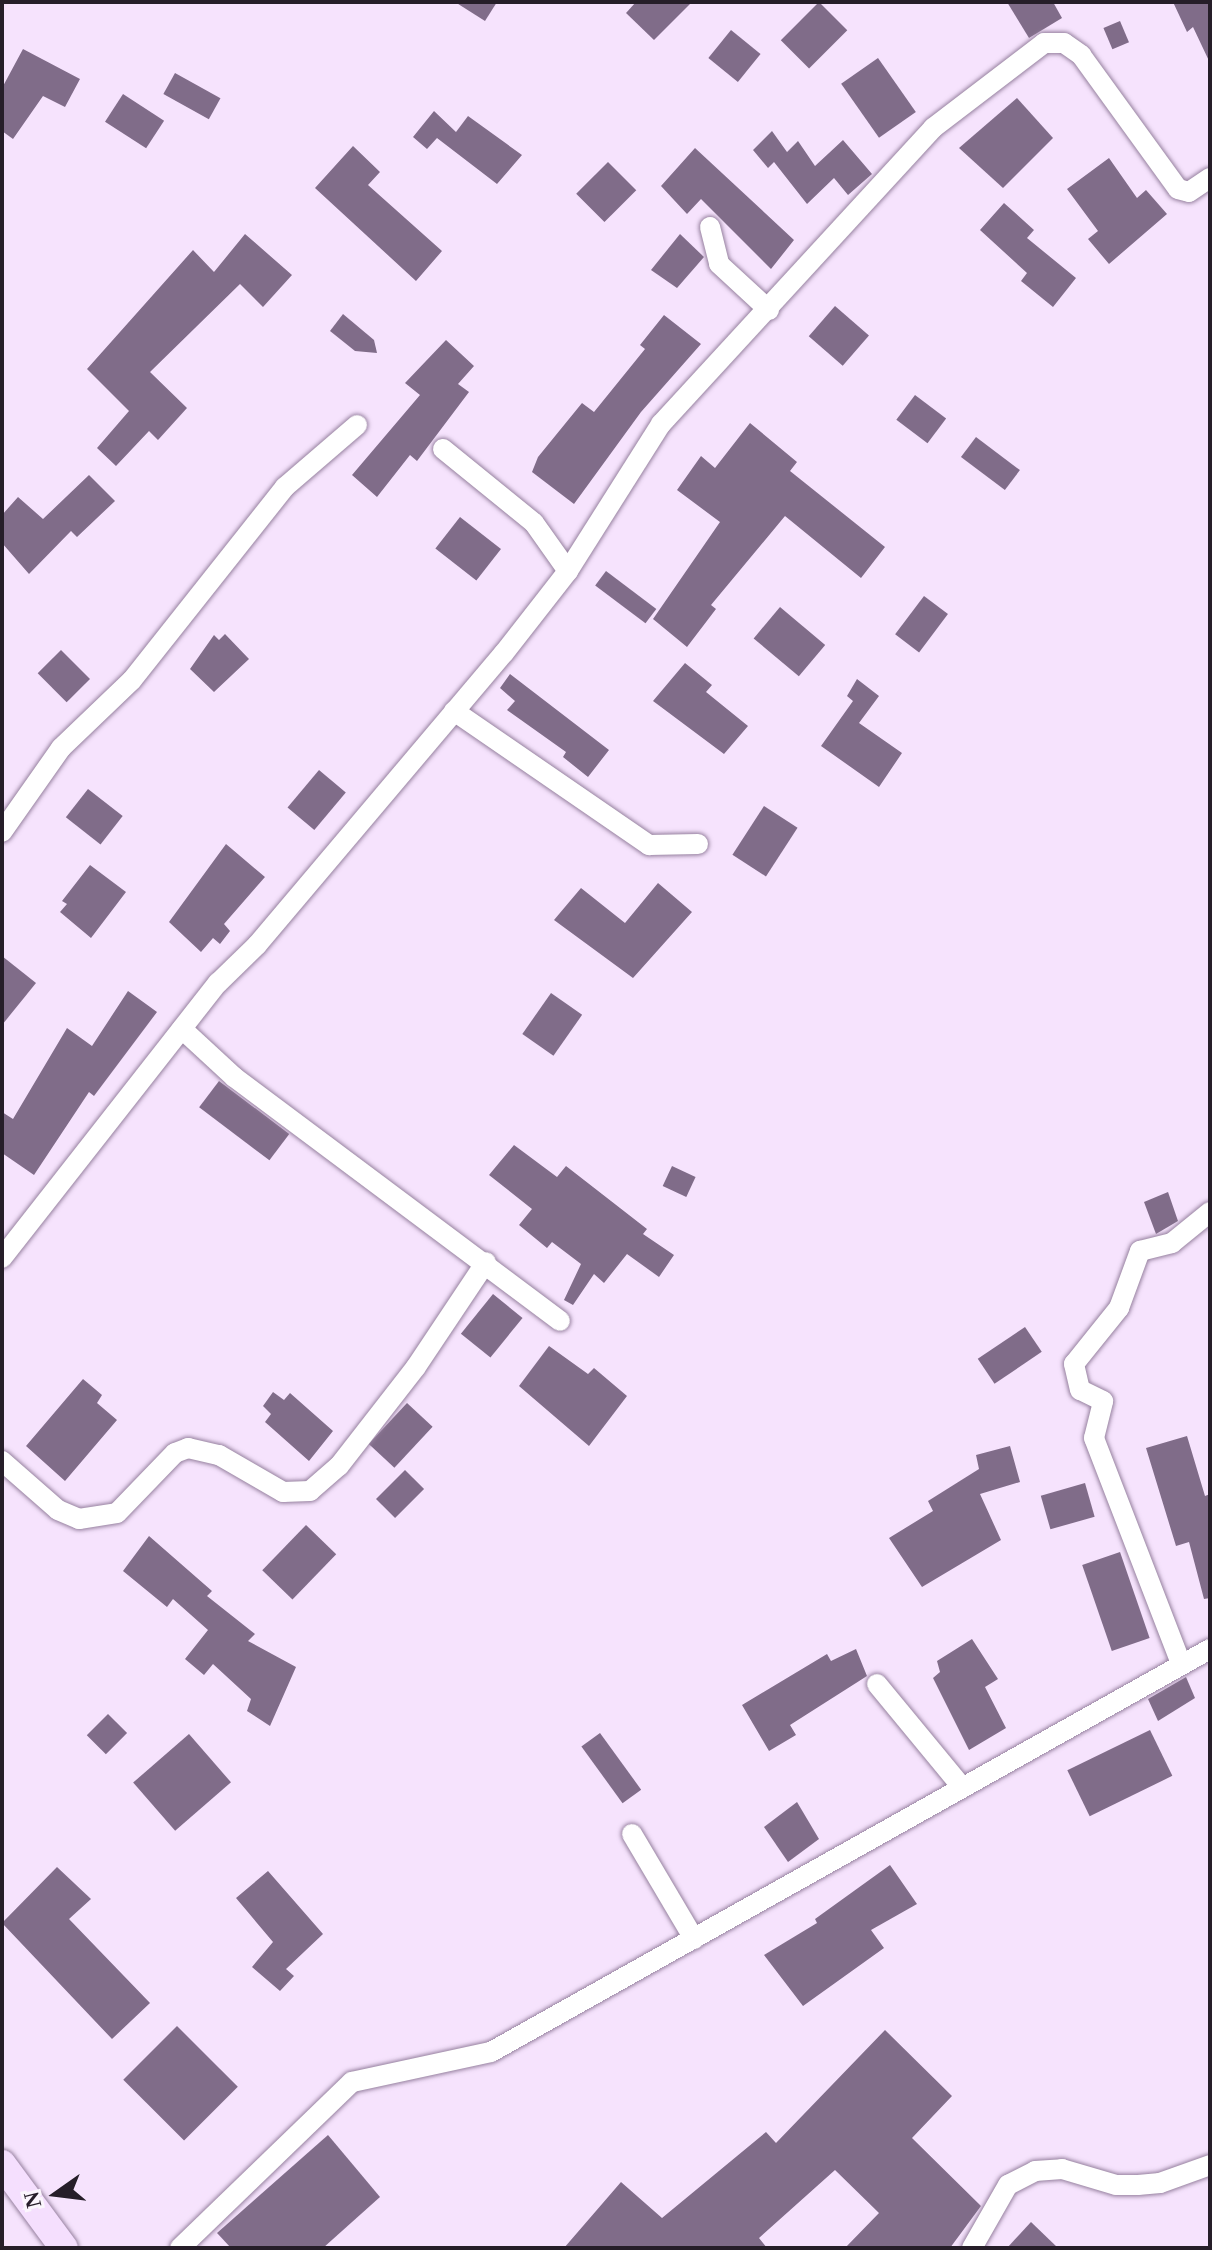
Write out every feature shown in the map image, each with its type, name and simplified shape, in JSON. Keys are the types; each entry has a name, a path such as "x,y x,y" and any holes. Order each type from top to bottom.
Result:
{"main road":[{"path":"2,2164 64,2248"}],"street":[{"path":"2,1258 182,1029 454,711 568,571 661,424 769,310 924,137 1044,43 1064,43 1081,55 1178,189 1189,192 1210,178"},
{"path":"710,227 719,264 769,310"},
{"path":"2,832 61,748 132,680 285,487 357,425"},
{"path":"443,449 534,523 568,571"},
{"path":"454,711 649,845 698,844"},
{"path":"182,1029 234,1077 486,1262 560,1321"},
{"path":"1180,1661 1094,1438 1103,1401 1080,1390 1074,1364 1119,1308 1140,1251 1172,1243 1210,1212"},
{"path":"2,1461 58,1510 79,1519 117,1513 175,1453 188,1448 219,1455 283,1492 310,1491 339,1466 416,1367 486,1262"},
{"path":"180,2248 352,2082 491,2052 1180,1661 1210,1649"},
{"path":"877,1684 962,1787"},
{"path":"632,1834 694,1939"},
{"path":"972,2248 1008,2185 1035,2171 1062,2169 1116,2185 1138,2185 1160,2183 1210,2165"}],"building":[{"path":"455,2 497,2 485,21"},
{"path":"636,2 692,2 654,40 626,13"},
{"path":"819,2 847,30 809,68 781,40"},
{"path":"1007,2 1053,2 1062,18 1029,38"},
{"path":"1173,2 1210,2 1210,63 1193,27 1187,32"},
{"path":"1120,21 1129,42 1112,49 1103,28"},
{"path":"731,30 761,54 738,82 708,58"},
{"path":"23,49 80,79 65,107 43,96 13,139 2,131 2,88"},
{"path":"878,58 916,112 879,138 841,84"},
{"path":"175,73 220,98 209,119 163,94"},
{"path":"123,94 164,121 146,148 105,122"},
{"path":"1017,98 1053,138 1003,188 959,148"},
{"path":"434,111 456,132 468,116 522,155 497,184 437,138 427,149 413,137"},
{"path":"772,131 787,152 798,141 815,166 843,140 872,174 848,195 834,178 807,204 774,162 768,168 753,150"},
{"path":"353,146 380,172 368,185 442,251 416,281 315,188"},
{"path":"695,148 794,240 771,269 701,199 687,214 661,186"},
{"path":"1109,158 1137,198 1146,190 1167,214 1109,264 1088,239 1098,231 1067,189"},
{"path":"608,162 636,190 604,222 576,194"},
{"path":"1004,203 1034,230 1027,238 1076,278 1053,307 1021,281 1027,273 980,230"},
{"path":"245,234 292,275 263,307 240,284 150,372 187,408 158,440 149,431 116,466 97,448 129,411 87,369 193,250 214,272"},
{"path":"680,234 704,257 677,288 651,270"},
{"path":"835,306 869,336 843,366 809,336"},
{"path":"343,314 374,340 377,353 355,351 330,331"},
{"path":"664,315 701,344 641,412 574,504 532,472 538,457 582,403 594,412 645,349 640,345"},
{"path":"446,340 474,366 458,384 469,392 417,461 410,455 377,497 352,475 420,395 405,383"},
{"path":"915,395 946,418 927,443 896,420"},
{"path":"750,423 797,462 790,471 885,547 861,578 785,516 711,605 716,609 687,647 653,619 720,522 677,490 701,456 715,468"},
{"path":"976,437 1020,470 1005,490 961,457"},
{"path":"89,475 115,501 77,537 71,531 29,574 2,543 2,515 18,497 43,519"},
{"path":"460,517 501,549 476,581 435,549"},
{"path":"606,571 656,609 645,623 595,585"},
{"path":"924,596 948,614 919,652 895,634"},
{"path":"780,607 825,645 799,676 754,638"},
{"path":"225,634 249,659 214,692 190,669 214,635 219,640"},
{"path":"61,650 90,679 67,702 38,673"},
{"path":"685,663 712,685 706,692 748,726 724,754 653,701"},
{"path":"510,674 609,750 588,777 563,757 566,752 507,710 515,701 500,688"},
{"path":"857,679 879,696 859,723 902,753 879,787 821,746 853,701 847,696"},
{"path":"319,770 346,792 314,830 288,808"},
{"path":"88,789 123,816 101,844 66,817"},
{"path":"764,806 798,828 766,876 732,855"},
{"path":"226,844 265,877 224,924 230,931 220,944 213,938 201,952 169,922"},
{"path":"90,865 126,892 91,938 60,912 67,904 62,901"},
{"path":"658,883 692,912 633,978 554,920 581,888 625,923"},
{"path":"2,956 36,983 2,1025"},
{"path":"128,991 157,1012 94,1096 89,1092 34,1175 2,1153 2,1112 13,1119 67,1028 92,1046"},
{"path":"551,993 582,1015 553,1056 522,1034"},
{"path":"219,1081 289,1134 269,1160 199,1107"},
{"path":"514,1145 557,1177 566,1166 647,1229 643,1234 674,1255 659,1277 627,1254 604,1283 594,1274 573,1305 564,1300 581,1264 552,1242 547,1248 519,1225 532,1209 489,1175"},
{"path":"672,1166 696,1177 686,1197 663,1186"},
{"path":"1168,1192 1178,1221 1156,1234 1144,1202"},
{"path":"493,1294 523,1318 490,1358 461,1334"},
{"path":"1025,1327 1042,1352 995,1384 978,1359"},
{"path":"549,1346 588,1374 594,1368 627,1396 589,1446 519,1386"},
{"path":"83,1379 102,1395 97,1403 117,1420 65,1481 26,1446"},
{"path":"273,1392 284,1400 290,1393 333,1431 309,1461 265,1422 271,1414 263,1406"},
{"path":"407,1403 433,1427 394,1468 369,1444"},
{"path":"1187,1436 1205,1496 1210,1494 1210,1598 1204,1599 1189,1542 1176,1546 1146,1448"},
{"path":"1010,1446 1020,1482 980,1494 1001,1540 922,1587 889,1538 933,1511 928,1501 979,1469 976,1455"},
{"path":"405,1470 424,1489 395,1518 376,1499"},
{"path":"1085,1483 1095,1517 1050,1529 1041,1496"},
{"path":"306,1525 336,1554 292,1599 262,1570"},
{"path":"149,1536 212,1591 207,1596 255,1634 248,1641 296,1667 270,1726 247,1711 251,1699 213,1664 204,1675 185,1659 208,1630 173,1599 167,1607 123,1571"},
{"path":"1120,1552 1150,1638 1112,1651 1082,1565"},
{"path":"972,1639 998,1679 985,1687 1006,1728 969,1750 933,1678 940,1672 937,1661"},
{"path":"856,1649 867,1676 790,1725 796,1735 769,1751 742,1705 827,1654 831,1661"},
{"path":"1186,1677 1195,1698 1158,1721 1148,1699"},
{"path":"108,1714 127,1733 106,1754 87,1735"},
{"path":"1150,1730 1172,1776 1090,1816 1067,1770"},
{"path":"600,1733 641,1790 623,1803 581,1747"},
{"path":"189,1734 231,1782 175,1831 133,1783"},
{"path":"797,1802 819,1839 788,1862 764,1827"},
{"path":"890,1865 917,1904 871,1930 884,1948 803,2006 764,1955 817,1923 815,1919"},
{"path":"57,1867 91,1899 69,1919 150,2003 112,2039 2,1923"},
{"path":"268,1871 323,1934 286,1969 294,1976 280,1991 252,1967 273,1942 236,1898"},
{"path":"177,2026 238,2087 184,2141 123,2080"},
{"path":"885,2030 952,2096 912,2138 981,2206 950,2248 845,2248 879,2213 835,2170 759,2238 767,2248 564,2248 621,2182 662,2218 766,2132 776,2143"},
{"path":"328,2135 380,2197 323,2248 231,2248 217,2233"},
{"path":"1031,2222 1058,2248 1007,2248"}]}
